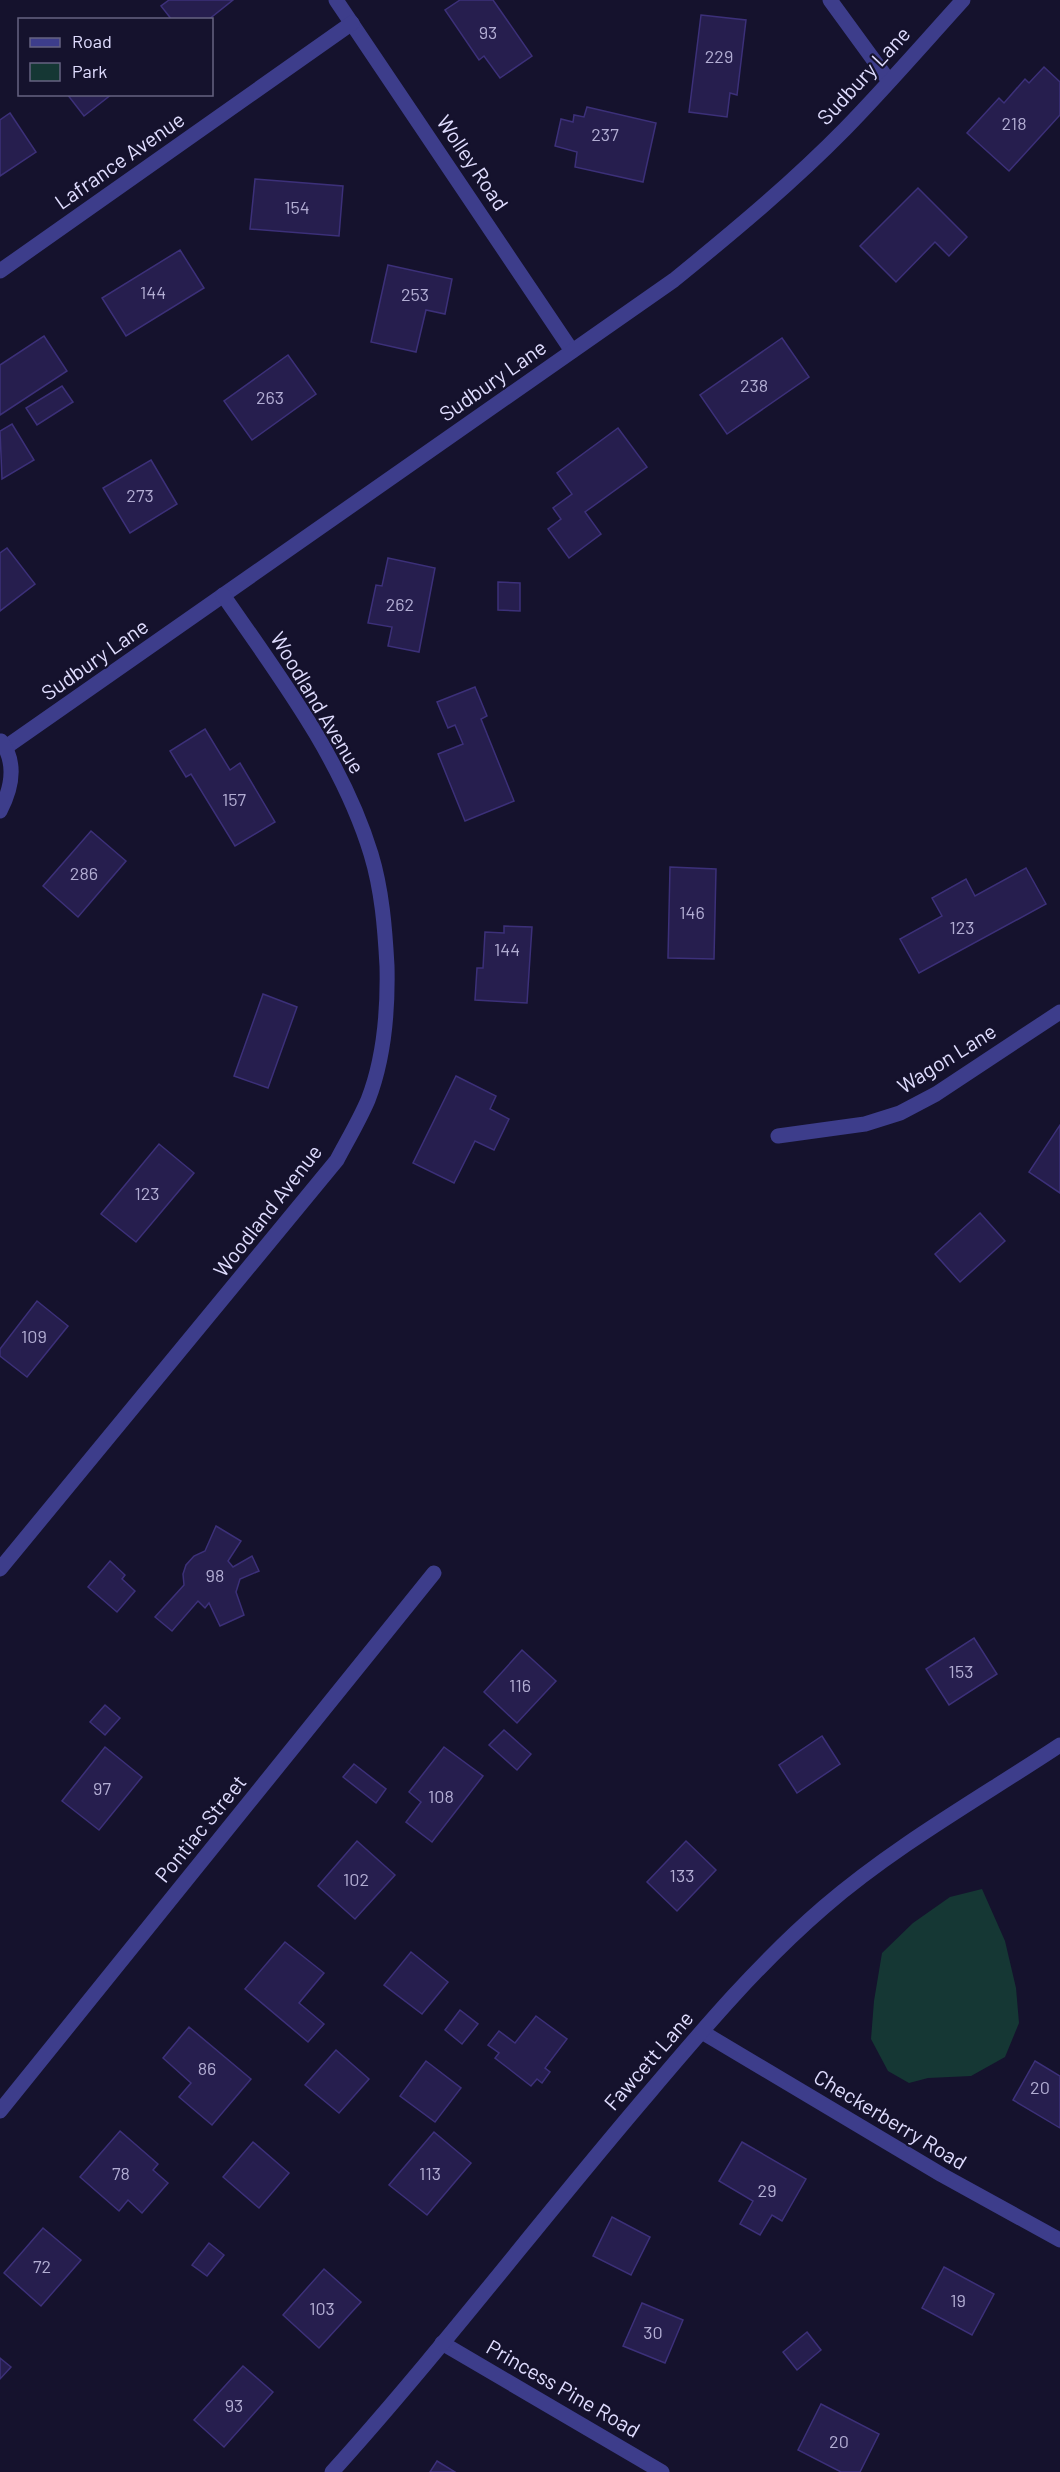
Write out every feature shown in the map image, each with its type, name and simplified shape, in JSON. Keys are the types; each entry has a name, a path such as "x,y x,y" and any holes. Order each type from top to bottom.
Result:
{"street":[{"name":"Wolley Road","path":"336,0 572,351"},
{"path":"830,0 889,81"},
{"name":"Sudbury Lane","path":"0,811 8,797 12,779 11,762 3,743 223,595 674,280 753,216 845,128 963,0"},
{"name":"Lafrance Avenue","path":"0,271 352,23"},
{"name":"Woodland Avenue","path":"0,1569 337,1160 368,1100 379,1064 388,997 385,934 380,892 371,854 350,800 307,719 223,595"},
{"name":"Wagon Lane","path":"778,1136 865,1124 900,1113 936,1094 1060,1012"},
{"name":"Pontiac Street","path":"0,2111 434,1573"},
{"name":"Fawcett Lane","path":"332,2472 387,2411 590,2162 730,1999 822,1908 883,1859 1060,1746"},
{"name":"Checkerberry Road","path":"702,2032 942,2175 1060,2240"},
{"name":"Princess Pine Road","path":"442,2343 662,2472"}],"green space":[{"path":"982,1889 1005,1941 1016,1988 1019,2023 1005,2057 971,2076 928,2078 909,2083 888,2071 871,2039 874,2001 882,1953 913,1923 950,1897"}],"building":[{"path":"169,0 233,0 210,18 170,18 161,6"},
{"path":"460,0 493,0 532,56 500,78 484,56 479,60 445,10"},
{"path":"701,15 746,20 737,95 730,93 727,117 689,112"},
{"path":"1044,67 1060,82 1060,115 1009,171 967,133 999,98 1004,103 1025,79 1029,83"},
{"path":"69,96 109,96 84,116"},
{"path":"587,107 656,123 643,182 575,167 577,152 555,146 561,119 573,122 574,115 584,117"},
{"path":"10,113 36,152 0,176 0,120"},
{"path":"255,179 343,186 339,236 250,229"},
{"path":"918,188 967,237 949,256 935,242 896,282 860,246"},
{"path":"180,250 204,288 126,336 102,298"},
{"path":"388,265 452,279 445,314 426,310 416,352 371,342"},
{"path":"44,336 67,371 0,415 0,365"},
{"path":"782,338 809,377 727,434 700,395"},
{"path":"288,355 316,394 252,440 224,401"},
{"path":"62,386 73,402 37,425 26,408"},
{"path":"12,424 34,460 2,479 0,431"},
{"path":"618,428 647,467 585,512 601,534 569,558 548,529 561,519 553,508 572,494 557,473"},
{"path":"151,460 177,504 130,533 103,488"},
{"path":"7,548 35,584 0,611 0,553"},
{"path":"388,558 435,568 419,652 388,646 392,627 368,623 376,585 382,586"},
{"path":"498,582 520,583 520,611 498,610"},
{"path":"475,687 487,716 481,719 514,801 465,821 438,754 463,744 455,725 448,728 437,702"},
{"path":"205,729 230,770 240,763 275,822 235,846 191,774 186,777 170,751"},
{"path":"91,831 126,861 78,917 43,886"},
{"path":"670,867 716,869 714,959 668,958"},
{"path":"1026,868 1046,904 919,973 900,939 942,916 932,898 966,879 975,896"},
{"path":"504,926 532,927 527,1003 475,1000 477,968 483,968 485,932 504,933"},
{"path":"263,994 297,1007 268,1088 234,1076"},
{"path":"456,1076 496,1096 490,1109 509,1119 494,1150 475,1141 454,1183 413,1163"},
{"path":"1060,1125 1060,1193 1029,1172"},
{"path":"159,1144 194,1173 136,1242 101,1214"},
{"path":"980,1213 1005,1241 960,1282 935,1254"},
{"path":"37,1301 68,1326 27,1377 0,1356 0,1349"},
{"path":"216,1526 241,1541 228,1561 233,1567 252,1556 259,1571 240,1579 236,1592 244,1615 220,1626 209,1603 205,1608 198,1601 172,1631 155,1617 184,1585 183,1574 186,1565 194,1556 205,1551"},
{"path":"110,1561 125,1575 122,1579 135,1591 117,1612 88,1587"},
{"path":"974,1638 997,1674 949,1705 926,1669"},
{"path":"522,1650 556,1681 517,1723 484,1692"},
{"path":"105,1705 120,1718 105,1735 90,1722"},
{"path":"504,1730 531,1754 517,1770 489,1745"},
{"path":"822,1736 840,1764 797,1793 779,1765"},
{"path":"105,1747 142,1777 99,1830 62,1801"},
{"path":"444,1747 483,1776 432,1842 406,1822 421,1802 409,1792"},
{"path":"354,1764 386,1789 376,1803 343,1777"},
{"path":"357,1841 395,1875 355,1919 318,1886"},
{"path":"686,1841 716,1870 677,1911 647,1882"},
{"path":"285,1942 324,1973 299,2003 324,2024 308,2042 245,1989"},
{"path":"411,1952 448,1982 422,2014 384,1985"},
{"path":"460,2010 478,2024 462,2044 445,2030"},
{"path":"536,2016 567,2039 545,2068 550,2072 542,2083 537,2079 531,2086 495,2058 499,2053 488,2045 499,2031 515,2043"},
{"path":"189,2027 251,2079 212,2125 179,2097 191,2083 163,2058"},
{"path":"336,2050 369,2079 339,2113 305,2085"},
{"path":"426,2061 461,2088 435,2122 400,2096"},
{"path":"1035,2061 1060,2076 1060,2128 1013,2100"},
{"path":"120,2131 158,2164 153,2170 168,2183 142,2213 128,2200 119,2211 80,2177"},
{"path":"434,2132 471,2163 427,2215 389,2185"},
{"path":"253,2142 289,2173 259,2208 223,2177"},
{"path":"742,2142 806,2179 782,2221 772,2215 760,2235 740,2224 753,2201 719,2181"},
{"path":"612,2217 650,2237 631,2275 593,2256"},
{"path":"43,2228 81,2260 41,2306 4,2273"},
{"path":"209,2243 224,2255 207,2276 192,2265"},
{"path":"944,2267 994,2294 972,2335 922,2308"},
{"path":"324,2269 361,2302 319,2348 283,2315"},
{"path":"642,2303 683,2320 665,2363 623,2346"},
{"path":"807,2332 821,2350 797,2370 783,2352"},
{"path":"0,2358 11,2367 0,2379"},
{"path":"243,2366 273,2392 224,2447 194,2420"},
{"path":"821,2404 879,2434 860,2472 841,2472 798,2450"},
{"path":"437,2461 455,2472 430,2472"}]}
